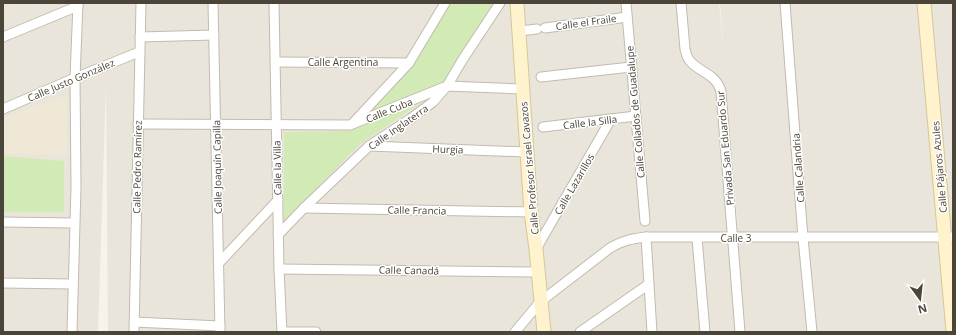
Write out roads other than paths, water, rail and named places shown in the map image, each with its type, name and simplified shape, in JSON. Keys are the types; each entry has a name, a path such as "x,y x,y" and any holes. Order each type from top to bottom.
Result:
{"street":[{"name":"Calle Pedro Ramírez","path":"134,332 141,3"},
{"name":"Calle Joaquín Capilla","path":"213,3 217,125 220,329"},
{"name":"Calle la Villa","path":"274,3 278,236 282,332"},
{"path":"350,125 410,62 445,3"},
{"name":"Calle Inglaterra","path":"278,236 304,208 369,146 410,120 433,102 447,86 500,3"},
{"name":"Calle Profesor Israel Cavazos","path":"517,3 520,31 526,152 544,332"},
{"name":"Calle Collados de Guadalupe","path":"626,3 644,221"},
{"name":"Privada San Eduardo Sur","path":"681,3 684,49 687,56 690,61 717,82 721,92 740,332"},
{"name":"Calle Calandria","path":"786,3 803,238 812,332"},
{"name":"Calle Pájaros Azules","path":"924,3 949,237 953,331"},
{"path":"3,37 78,5 75,78 76,187 72,284 72,332"},
{"name":"Calle el Fraile","path":"520,31 627,17"},
{"path":"140,37 214,35"},
{"name":"Calle Justo González","path":"3,109 139,52"},
{"name":"Calle Argentina","path":"276,62 410,62"},
{"path":"541,77 631,67"},
{"name":"Calle Cuba","path":"138,124 350,125 447,86 523,89"},
{"name":"Calle la Silla","path":"543,127 636,116"},
{"name":"Calle Lazarillos","path":"536,249 611,120"},
{"name":"Hurgia","path":"369,146 526,152"},
{"path":"219,263 278,200"},
{"name":"Calle Francia","path":"304,208 531,212"},
{"path":"3,222 74,223"},
{"path":"646,237 652,332"},
{"name":"Calle 3","path":"515,332 540,302 610,248 622,241 631,239 646,237 949,237"},
{"path":"697,238 705,332"},
{"name":"Calle Canadá","path":"279,269 538,272"},
{"path":"3,283 72,284"},
{"path":"580,332 649,284"},
{"path":"134,322 220,329"},
{"path":"282,332 316,332"}]}
